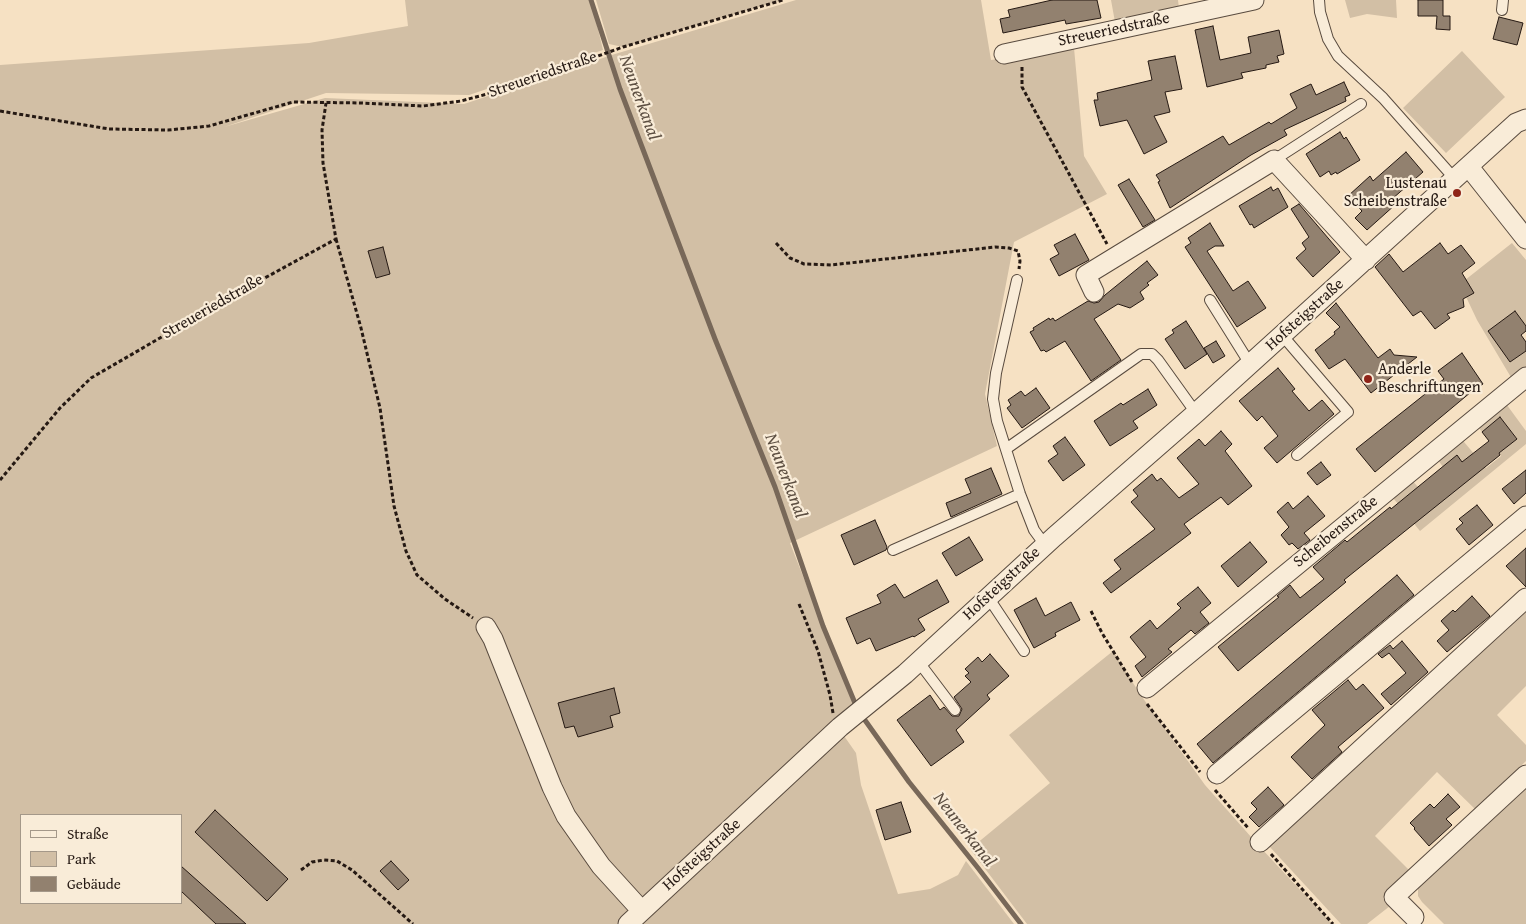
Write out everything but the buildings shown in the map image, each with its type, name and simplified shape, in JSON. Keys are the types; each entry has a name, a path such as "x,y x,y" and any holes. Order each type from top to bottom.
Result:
{"street":[{"name":"Streueriedstraße","path":"1004,54 1254,0"},
{"name":"Hofsteigstraße","path":"486,627 493,639 552,787 566,816 635,917 843,725 878,697 1045,545 1196,413 1521,121 1526,105"},
{"path":"1094,292 1086,275 1274,160 1366,260"},
{"path":"1462,172 1526,239"},
{"name":"Scheibenstraße","path":"1147,688 1526,376"},
{"path":"1217,774 1526,516"},
{"path":"1260,842 1526,598"},
{"path":"1414,917 1394,897 1526,774"}],"lane":[{"path":"1319,0 1320,12 1328,39 1338,56 1462,172"},
{"path":"1274,160 1361,104"},
{"path":"1017,280 996,373 993,399 1020,494 1034,530 1045,545"},
{"path":"1210,300 1250,364"},
{"path":"1282,335 1348,412 1297,455"},
{"path":"1006,449 1141,354 1152,354 1158,360 1196,413"},
{"path":"893,550 1020,494"},
{"path":"988,597 1024,652"},
{"path":"918,661 955,710"}],"path":[{"name":"Streueriedstraße","path":"0,111 109,129 168,130 209,126 287,103 362,103 423,106 461,101 506,89 623,47 783,0"},
{"path":"1028,49 1022,60 1022,87 1114,258"},
{"path":"326,103 322,130 323,163 336,239 361,328 380,408 394,506 406,551 417,575 445,599 486,627"},
{"name":"Streueriedstraße","path":"0,480 60,408 91,378 241,291 336,239"},
{"path":"776,243 790,258 804,264 831,265 995,247 1009,248 1018,251 1020,261 1017,280"},
{"path":"799,604 818,651 830,695 832,710 843,725"},
{"path":"301,870 312,862 324,860 337,861 352,870 413,924"}],"green space":[{"path":"405,0 591,0 603,50 469,95 326,93 224,127 325,98 464,104 615,54 796,0 981,0 991,60 1074,48 1084,156 1107,194 1014,242 985,394 997,446 790,543 854,706 842,733 856,753 861,785 898,894 930,889 958,875 966,861 1014,924 0,924 0,65 309,43 408,26"},
{"path":"596,0 783,0 623,47 609,44"},
{"path":"1111,0 1178,0 1179,9 1115,22"},
{"path":"1345,0 1396,0 1397,18 1367,14 1350,18"},
{"path":"1462,51 1505,97 1446,153 1403,108"},
{"path":"1512,243 1526,260 1526,326 1515,311 1490,330 1507,353 1505,355 1510,362 1526,351 1526,369 1512,379 1477,320 1460,284"},
{"path":"1504,401 1526,431 1526,444 1420,531 1389,493 1409,477 1418,487 1403,499 1419,518 1443,467 1435,456 1459,436 1486,468 1501,456 1499,453 1517,438 1500,417 1482,432 1475,423"},
{"path":"1526,602 1526,686 1497,715 1526,745 1526,761 1476,810 1437,772 1375,836 1411,872 1383,898 1390,906 1367,924 1341,924 1269,846"},
{"path":"1113,651 1140,694 1205,785 1332,924 1027,924 970,849 1050,783 1009,735"},
{"path":"1526,777 1526,924 1444,924 1422,902 1418,896 1418,886"}],"waterway":[{"name":"Neunerkanal","path":"591,0 620,89 715,339 775,487 823,626 857,708"},
{"name":"Neunerkanal","path":"862,716 909,782 1021,924"}],"place":[{"name":"Lustenau Scheibenstraße","path":"1457,193"},
{"name":"Anderle Beschriftungen","path":"1368,379"}]}
